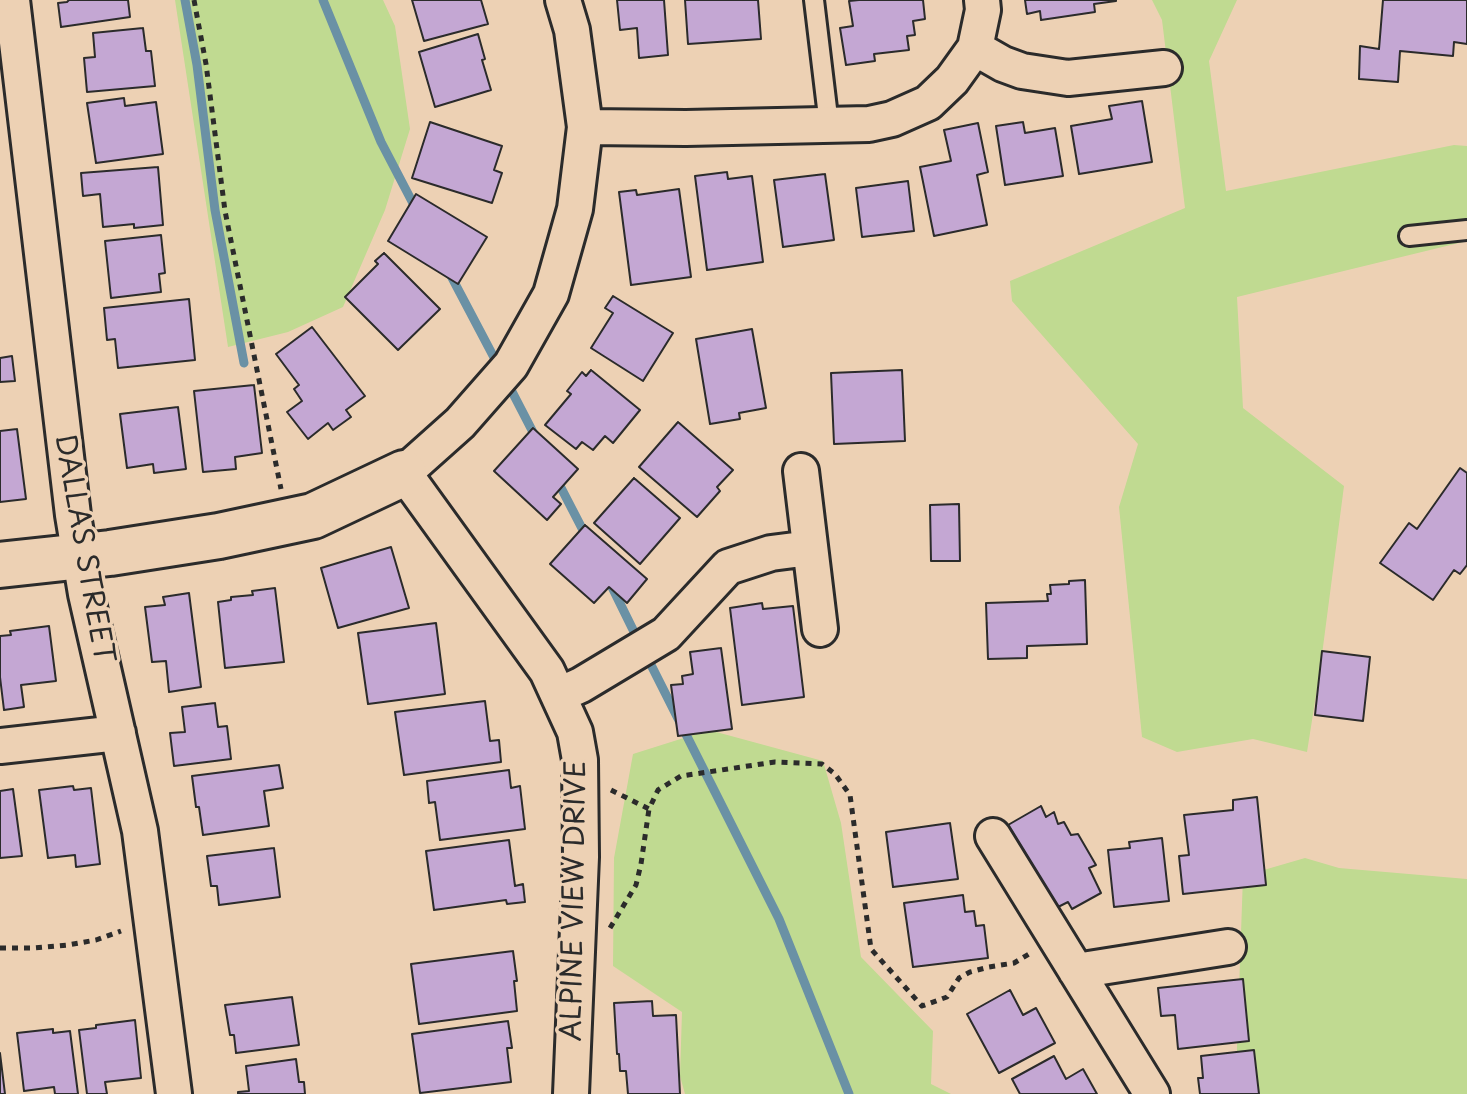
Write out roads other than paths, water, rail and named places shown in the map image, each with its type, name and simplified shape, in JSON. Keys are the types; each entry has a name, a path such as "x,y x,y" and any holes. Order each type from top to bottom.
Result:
{"street":[{"name":"DALLAS STREET","path":"12,0 72,506 86,594 140,831 174,1094"},
{"path":"0,565 80,557 219,536 313,516 404,473 460,423 511,365 551,294 575,209 585,127 572,30 563,0"},
{"path":"585,127 869,124 892,119 928,103 952,80 975,48 983,10 982,0"},
{"path":"975,48 1022,71 1068,78 1164,68"},
{"path":"801,471 820,629"},
{"name":"ALPINE VIEW DRIVE","path":"404,473 547,671 575,732 580,760 581,857 571,1094"},
{"path":"559,695 666,634 728,567 771,553 810,548"},
{"path":"0,746 118,733"},
{"path":"993,836 1152,1094"},
{"path":"1076,971 1228,947"}],"lane":[{"path":"814,0 829,125"},
{"path":"1409,236 1467,230"}],"waterway":[{"path":"185,0 197,65 215,210 244,363"},
{"path":"323,0 381,142 417,211"},
{"path":"450,274 499,367"},
{"path":"506,380 536,438"},
{"path":"557,480 587,538"},
{"path":"610,583 639,642"},
{"path":"646,655 779,919 849,1094"}]}
